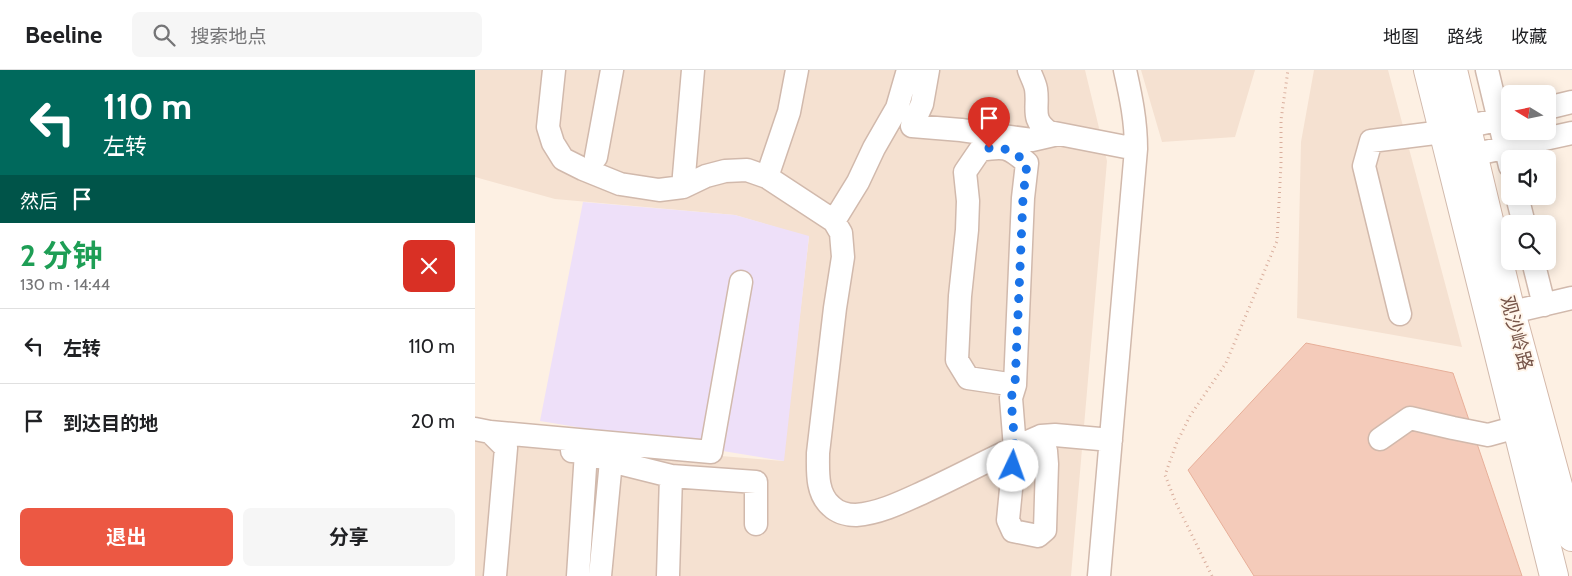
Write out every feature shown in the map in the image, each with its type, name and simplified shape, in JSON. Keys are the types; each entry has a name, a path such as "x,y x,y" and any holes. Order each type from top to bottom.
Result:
{"main road":[{"path":"1428,70 1455,129"},
{"name":"观沙岭路","path":"1453,70 1455,129 1500,315 1572,537"},
{"path":"1500,315 1517,428 1554,576"}],"street":[{"path":"554,70 548,126 553,143 563,159 620,184 659,190 683,187 706,176 725,171 747,170 767,178 834,220 841,233 843,257 818,453 819,483 823,496 831,507 842,513 855,515 887,508 1041,436 1055,434 1111,440"},
{"path":"596,157 612,70"},
{"path":"683,187 693,70"},
{"path":"767,178 789,112 797,70"},
{"path":"834,220 858,182 874,148 897,108 908,70"},
{"path":"928,70 922,104 912,126 961,130 1032,140 1058,134"},
{"path":"1029,70 1036,89 1038,120 1043,128 1049,132 1136,149"},
{"path":"1099,576 1136,149 1133,102 1125,70"},
{"path":"1487,70 1501,107"},
{"path":"1556,106 1572,102"},
{"path":"1400,314 1364,166 1371,142 1455,129 1501,119"},
{"path":"1527,150 1572,133"},
{"path":"1015,385 968,378 957,360 960,296 967,230 968,201 965,172 979,150 999,147 1014,152 1027,163 1023,198 1015,385 1011,398 1015,448 1008,520 1013,531 1038,536 1045,530 1047,458 1041,436"},
{"path":"1461,157 1501,157"},
{"path":"1535,270 1543,305"},
{"path":"482,430 711,452 741,282"},
{"path":"1500,315 1572,298"},
{"path":"1381,439 1411,418 1488,435 1517,428"},
{"path":"482,430 506,448 587,452 611,461 671,476 756,482 757,524"},
{"path":"495,576 506,448"},
{"path":"578,576 587,452"},
{"path":"599,576 611,461"},
{"path":"668,576 671,476"}],"path":[{"path":"1212,576 1176,503 1165,475 1189,416 1226,363 1277,241 1281,120 1288,70"}],"shaded area":[{"path":"475,70 1085,70 1107,161 1071,576 475,576 475,436 783,461 809,237 735,215 555,199 475,177"},
{"path":"1141,70 1255,70 1235,137 1162,142"},
{"path":"1314,70 1388,70 1462,347 1297,318 1301,142"},
{"path":"583,202 735,215 809,236 784,461 540,421"}],"building":[{"path":"1306,343 1453,373 1522,576 1254,576 1188,470"}],"route":[{"path":"989,148 999,147 1014,152 1027,163 1023,198 1015,385 1011,398 1015,448 1013,466"}]}
